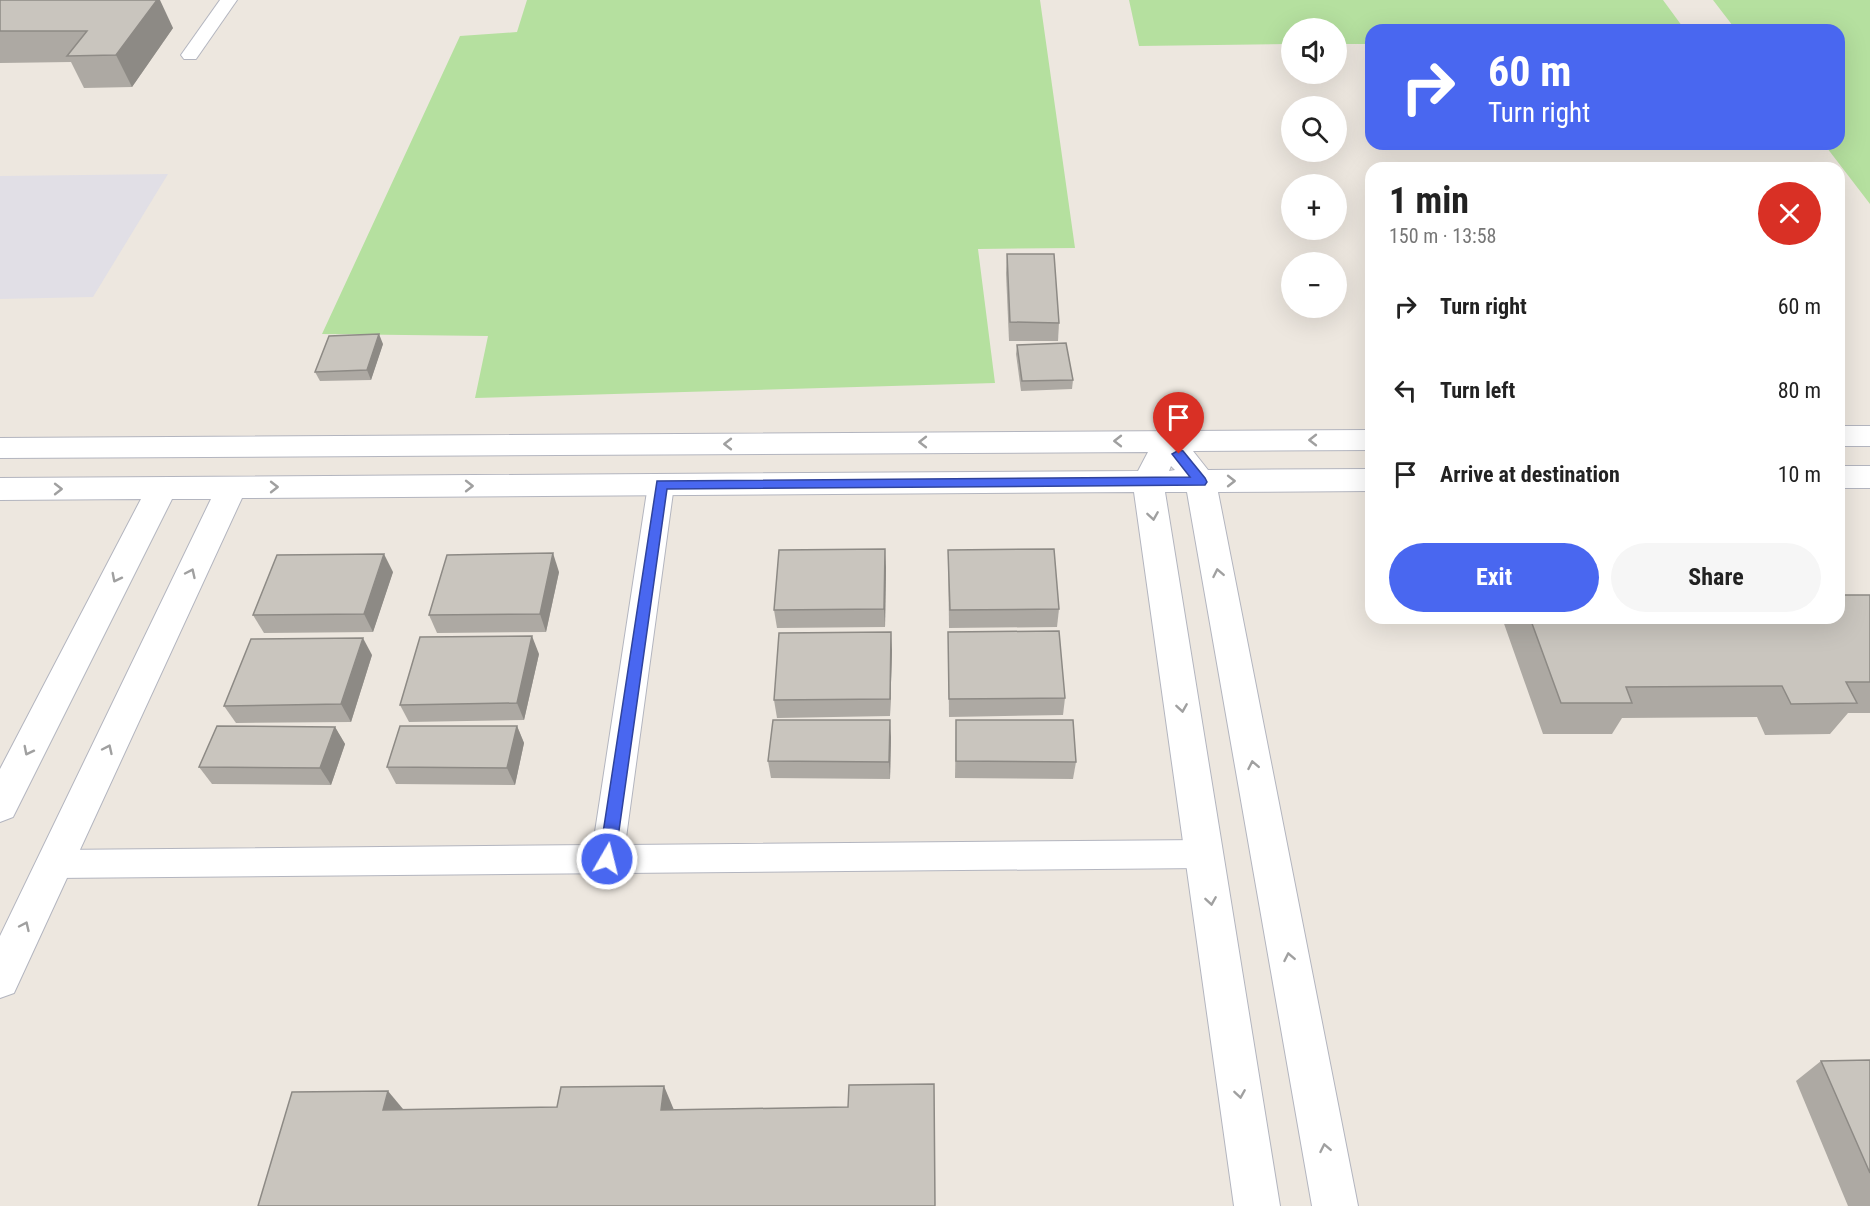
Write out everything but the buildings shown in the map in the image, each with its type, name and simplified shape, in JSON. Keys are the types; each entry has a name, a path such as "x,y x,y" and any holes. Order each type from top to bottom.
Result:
{"street":[{"path":"1845,436 1870,436"},
{"path":"0,448 1365,440"},
{"path":"1168,441 1148,482 1257,1206"},
{"path":"1168,441 1201,482 1335,1206"},
{"path":"1845,477 1870,477"},
{"path":"0,489 1365,480"},
{"path":"0,806 162,488"},
{"path":"0,979 231,488"}],"lane":[{"path":"190,55 229,0"},
{"path":"607,859 662,485"},
{"path":"54,864 1204,854"}],"shaded area":[{"path":"168,174 93,297 0,299 0,176"}],"green space":[{"path":"527,0 1040,0 1075,248 978,249 995,383 475,398 488,336 322,334 460,36 517,32"},
{"path":"1129,0 1663,0 1681,24 1365,24 1365,44 1347,44 1347,18 1281,18 1281,44 1139,46"},
{"path":"1713,0 1870,0 1870,204 1845,171 1845,162 1838,162 1829,150 1845,150 1845,24 1731,24"}],"route":[{"path":"607,859 662,485 1201,482 1179,454"}]}
